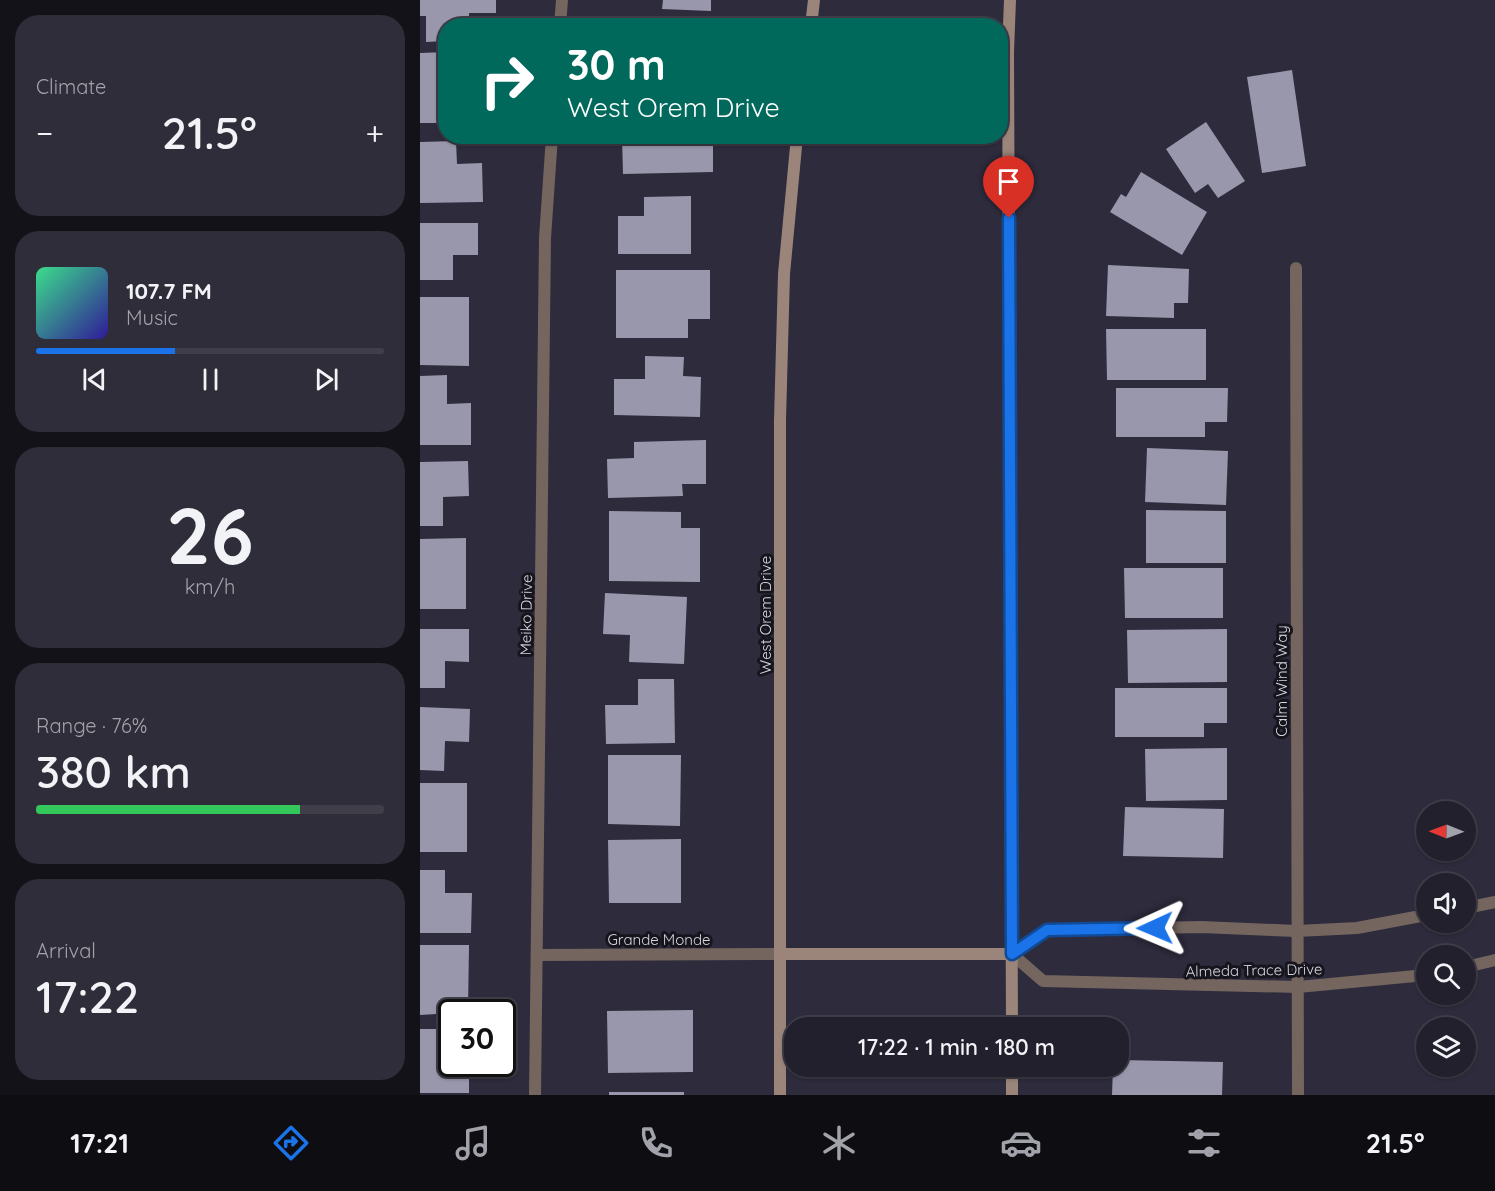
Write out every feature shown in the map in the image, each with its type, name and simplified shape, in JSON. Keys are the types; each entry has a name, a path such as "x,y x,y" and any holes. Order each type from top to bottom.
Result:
{"main road":[{"path":"812,18 814,0"},
{"path":"1010,0 1008,64 1012,1017"},
{"name":"West Orem Drive","path":"780,1095 780,409 784,274 795,144"},
{"path":"781,954 1012,954"},
{"path":"1012,1077 1012,1095"}],"street":[{"path":"561,18 562,0"},
{"name":"Meiko Drive","path":"534,1095 545,238 551,144"},
{"name":"Calm Wind Way","path":"1296,268 1298,1095"},
{"path":"1476,906 1495,902"},
{"path":"1012,954 1047,930 1201,927 1297,931 1357,928 1416,917"},
{"name":"Grande Monde","path":"537,955 781,954"},
{"name":"Almeda Trace Drive","path":"1012,954 1044,981 1298,987 1416,976"},
{"path":"1476,965 1495,960"}],"building":[{"path":"420,0 496,0 496,13 469,13 469,18 438,18 438,41 426,42 426,16 420,16"},
{"path":"663,0 711,0 711,11 662,9"},
{"path":"438,52 438,123 420,123 420,53"},
{"path":"1292,70 1306,166 1262,173 1247,77"},
{"path":"1206,122 1245,181 1218,198 1208,184 1195,193 1166,149"},
{"path":"420,142 456,144 457,164 482,163 483,202 420,203"},
{"path":"622,144 713,144 713,172 623,174"},
{"path":"1141,172 1207,212 1182,255 1110,212 1121,194 1126,197"},
{"path":"691,196 691,254 618,254 618,216 644,216 644,197"},
{"path":"420,223 478,223 478,255 453,255 453,280 420,280"},
{"path":"1108,265 1189,269 1188,303 1174,303 1174,318 1106,316"},
{"path":"616,270 710,270 710,319 688,319 688,338 616,338"},
{"path":"420,297 469,297 469,366 420,365"},
{"path":"1106,329 1206,329 1206,380 1107,380"},
{"path":"645,356 684,357 683,376 701,377 700,417 614,415 614,379 645,379"},
{"path":"447,375 447,404 471,403 471,445 420,445 420,376"},
{"path":"1116,388 1228,388 1227,422 1205,422 1205,437 1116,437"},
{"path":"706,440 706,484 682,484 683,496 608,498 607,459 634,458 634,442"},
{"path":"1147,448 1228,451 1226,505 1145,502"},
{"path":"468,461 469,496 443,497 443,526 420,526 420,462"},
{"path":"1146,510 1226,511 1226,563 1146,563"},
{"path":"609,511 681,512 681,528 700,528 700,582 609,581"},
{"path":"466,538 466,609 420,609 420,539"},
{"path":"1124,568 1223,568 1223,618 1125,618"},
{"path":"605,593 687,597 684,664 629,662 630,635 603,634"},
{"path":"420,629 469,629 469,662 445,661 445,688 420,688"},
{"path":"1227,629 1227,682 1128,683 1127,630"},
{"path":"638,679 674,679 675,743 606,744 605,705 638,705"},
{"path":"1115,688 1227,688 1227,723 1204,723 1204,737 1115,737"},
{"path":"420,707 470,709 469,742 445,741 444,771 420,770"},
{"path":"1227,748 1227,800 1146,801 1145,749"},
{"path":"608,755 681,755 680,826 608,824"},
{"path":"420,783 467,783 467,852 420,852"},
{"path":"1125,807 1224,809 1223,858 1123,856"},
{"path":"681,839 681,903 609,903 608,840"},
{"path":"420,870 445,870 445,893 472,893 471,933 420,933"},
{"path":"420,945 469,945 468,999 438,999 438,1014 420,1015"},
{"path":"693,1010 693,1072 608,1073 607,1011"},
{"path":"420,1029 438,1029 438,1077 469,1077 469,1093 420,1093"},
{"path":"1129,1060 1223,1062 1222,1095 1112,1095 1113,1077 1129,1077"},
{"path":"609,1092 684,1092 684,1095 609,1095"}],"route":[{"path":"1009,218 1012,954 1047,930 1155,928"}]}
